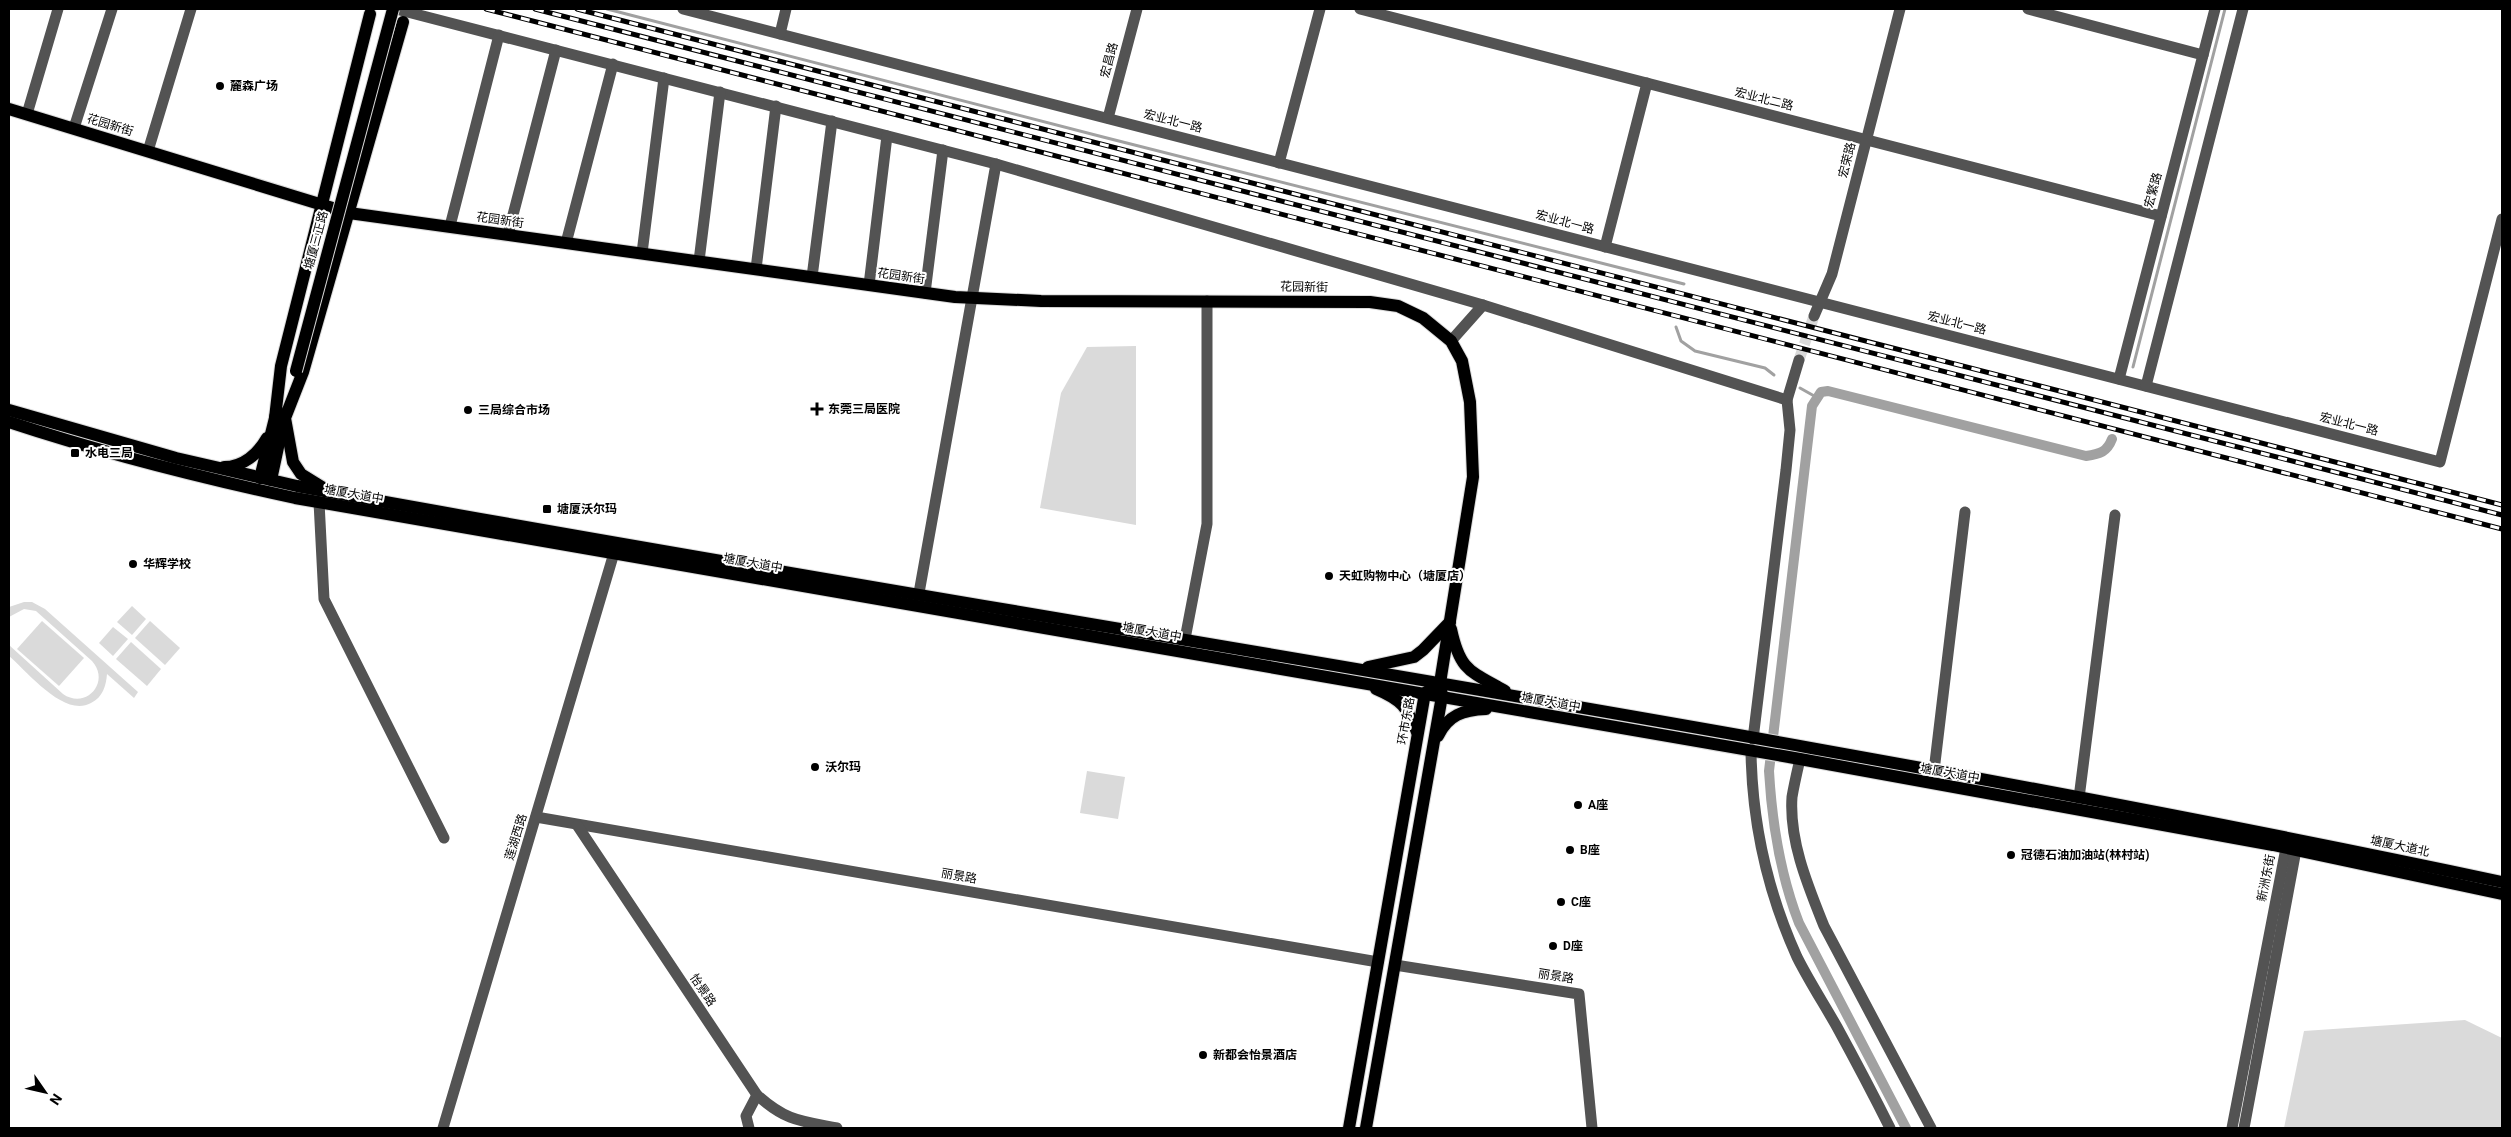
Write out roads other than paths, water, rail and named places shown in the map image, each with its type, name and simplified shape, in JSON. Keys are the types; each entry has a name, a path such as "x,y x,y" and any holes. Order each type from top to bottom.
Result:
{"main road":[{"name":"塘厦三正路","path":"292,370 384,9"},
{"name":"塘厦三正路","path":"265,479 277,422 394,9"},
{"path":"336,493 315,484 301,474 293,462 277,422 281,366 370,14"},
{"path":"215,467 232,467 254,455 277,422 304,372 403,22"},
{"name":"花园新街","path":"9,109 349,213 972,298 1041,301 1370,302 1398,306 1423,318 1451,341 1462,361 1470,402 1473,477 1441,690"},
{"name":"塘厦大道中","path":"9,410 99,437 215,467 336,493 1185,639 1358,675 1425,693 1441,690"},
{"name":"塘厦大道中","path":"9,422 96,449 242,487 319,502 614,553 1358,675 1757,745 1794,754 2291,845"},
{"path":"1358,675 1414,656 1450,622 1458,655 1466,668 1511,702"},
{"path":"1358,675 1403,704 1418,733"},
{"path":"1366,1128 1441,690"},
{"name":"环市东路","path":"1349,1128 1425,693"},
{"path":"1433,745 1444,725 1459,713 1511,702"},
{"name":"塘厦大道中","path":"1794,754 1934,772 2079,798 2291,845"},
{"name":"塘厦大道北","path":"2291,845 2502,882"},
{"name":"塘厦大道北","path":"2291,845 2502,894"}],"street":[{"path":"27,114 58,9"},
{"path":"74,128 112,9"},
{"path":"148,151 191,9"},
{"path":"394,9 996,164 1482,305 1786,400"},
{"name":"宏业北一路","path":"683,9 2440,462 2502,219"},
{"path":"780,34 786,9"},
{"name":"宏昌路","path":"1108,118 1137,9"},
{"path":"1279,162 1320,9"},
{"name":"宏业北二路","path":"1360,9 2161,216"},
{"name":"宏荣路","path":"1814,316 1832,274 1900,9"},
{"path":"2028,9 2203,55"},
{"name":"宏繁路","path":"2119,379 2215,9"},
{"path":"2146,386 2242,9"},
{"path":"450,226 500,35"},
{"path":"508,234 556,50"},
{"path":"566,243 613,64"},
{"path":"642,253 664,78"},
{"path":"1605,247 1647,83"},
{"path":"699,261 720,92"},
{"path":"756,269 776,106"},
{"path":"812,277 832,121"},
{"path":"869,285 888,136"},
{"path":"925,293 943,150"},
{"path":"919,593 996,164"},
{"path":"1185,639 1207,524 1207,301"},
{"path":"1451,341 1482,305"},
{"path":"1799,360 1786,400 1790,430 1757,745 1754,803 1760,838 1778,908 1798,958 1890,1128"},
{"path":"319,502 324,599 444,838"},
{"path":"1934,772 1965,512"},
{"path":"2079,798 2115,515"},
{"name":"莲湖西路","path":"443,1128 614,553"},
{"path":"1794,754 1793,827 1800,861 1812,896 1824,926 1931,1128"},
{"name":"丽景路","path":"536,817 1378,962"},
{"name":"怡景路","path":"577,825 757,1095 775,1111 793,1120 837,1128"},
{"name":"新洲东街","path":"2232,1128 2291,845"},
{"name":"新洲东街","path":"2244,1128 2291,845"},
{"name":"丽景路","path":"1395,965 1579,994 1592,1128"},
{"path":"749,1128 746,1116 757,1095"}],"waterway":[{"path":"607,9 1684,284"},
{"path":"2133,367 2225,9"},
{"path":"1676,327 1681,341 1695,351 1765,368 1774,375"},
{"path":"1800,388 1816,397"},
{"path":"1906,1128 1799,923 1782,867 1772,810 1769,771 1812,406 1821,392 1828,391 2086,456 2102,452 2108,447 2112,439"}],"tunnel":[{"path":"1799,360 1814,316"}],"railway":[{"path":"486,9 2502,529"},
{"path":"535,9 2502,515"},
{"path":"577,9 2502,505"}],"place":[{"name":"麓森广场","path":"220,86"},
{"name":"东莞三局医院","path":"817,409"},
{"name":"三局综合市场","path":"468,410"},
{"name":"水电三局","path":"75,453"},
{"name":"塘厦沃尔玛","path":"547,509"},
{"name":"华辉学校","path":"133,564"},
{"name":"天虹购物中心（塘厦店）","path":"1329,576"},
{"name":"沃尔玛","path":"815,767"},
{"name":"A座","path":"1578,805"},
{"name":"B座","path":"1570,850"},
{"name":"冠德石油加油站(林村站)","path":"2011,855"},
{"name":"C座","path":"1561,902"},
{"name":"D座","path":"1553,946"},
{"name":"新都会怡景酒店","path":"1203,1055"}]}
